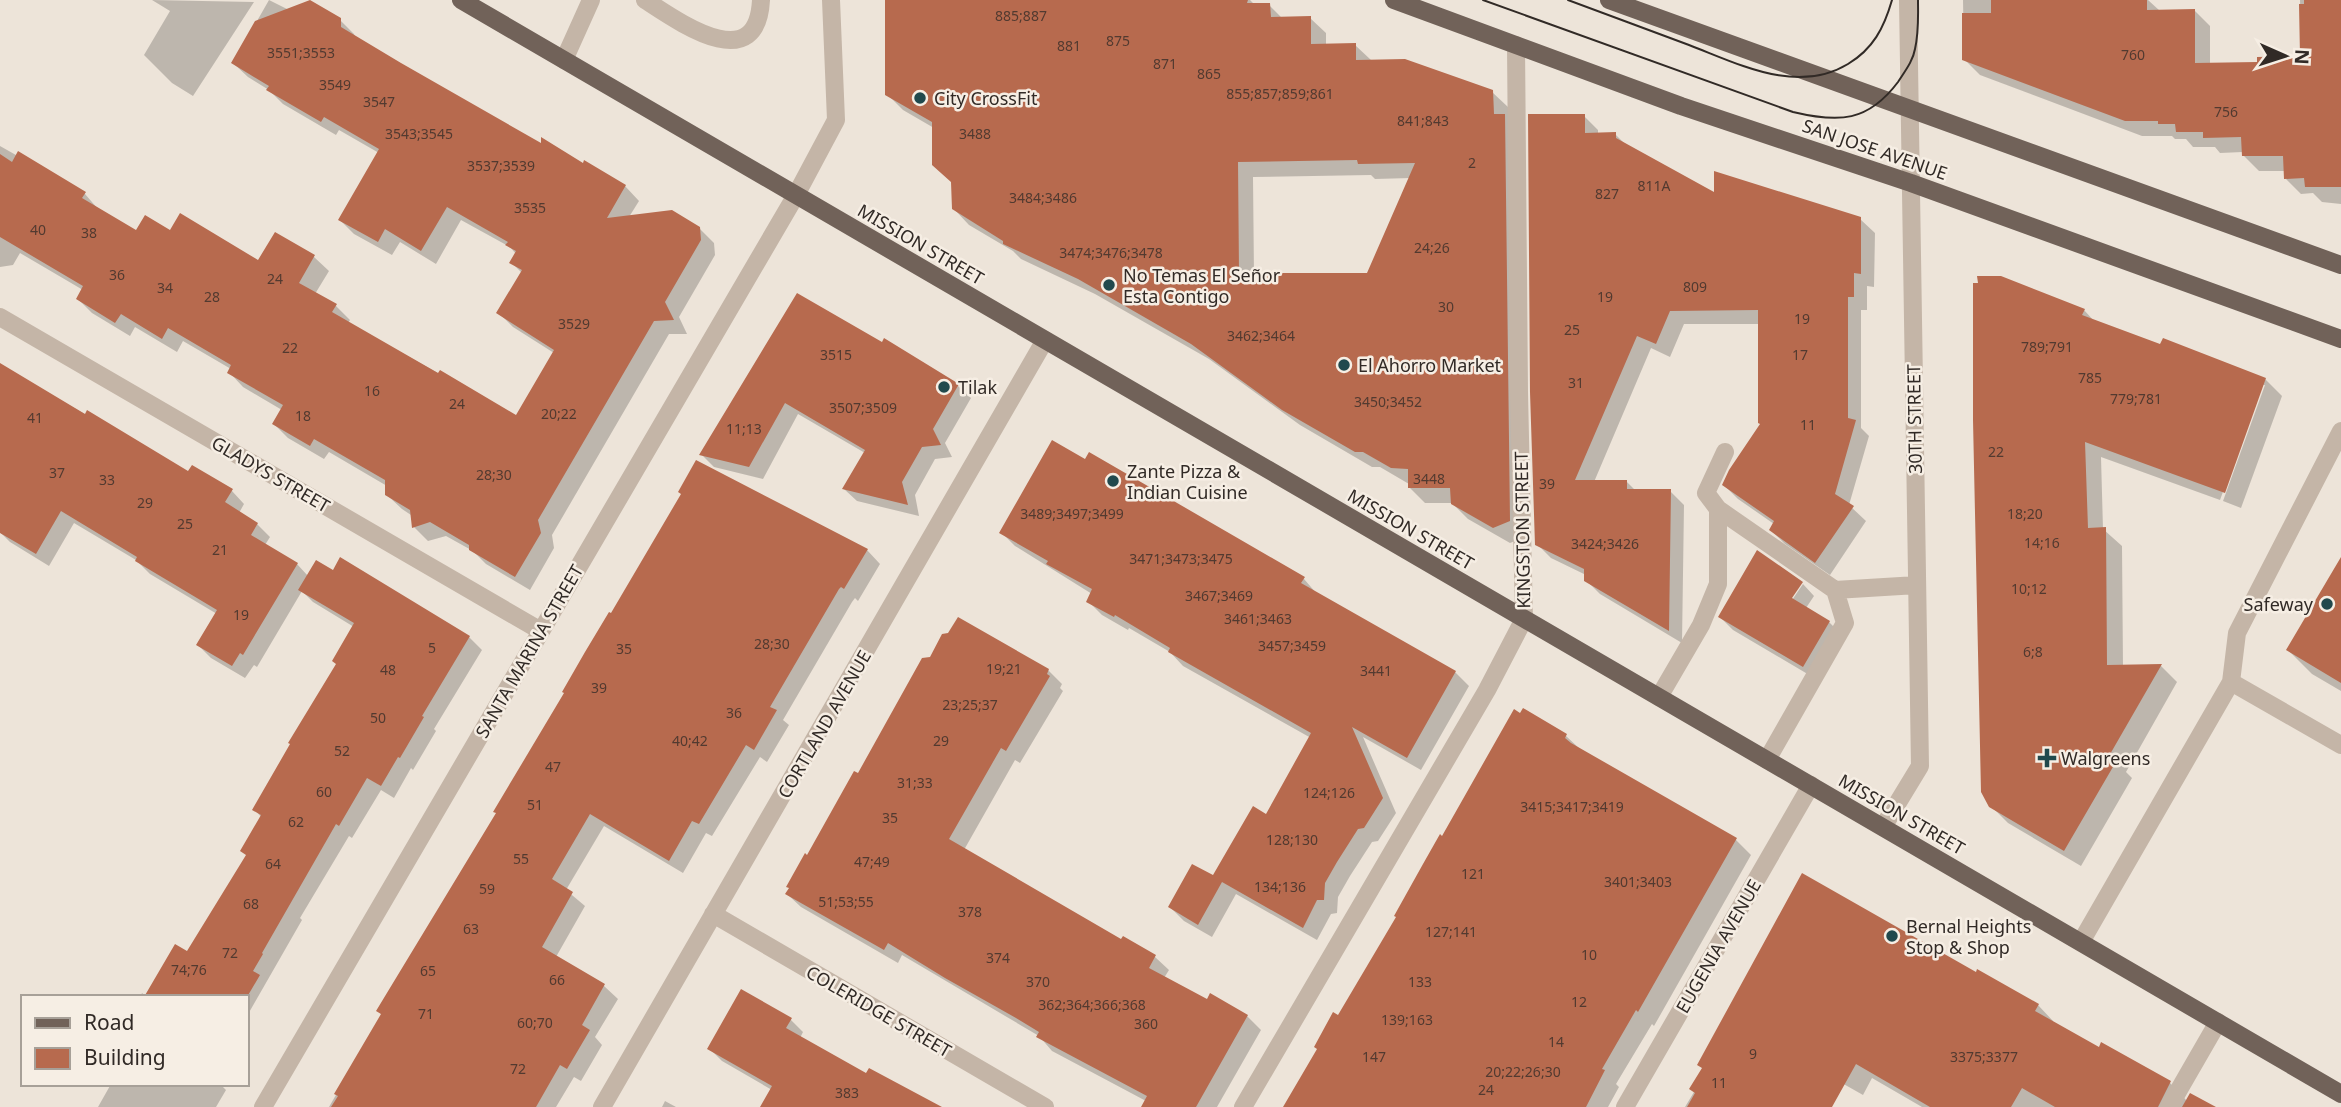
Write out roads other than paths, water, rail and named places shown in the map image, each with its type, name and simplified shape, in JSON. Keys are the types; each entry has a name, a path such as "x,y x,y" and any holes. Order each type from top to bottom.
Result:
{"main road":[{"name":"MISSION STREET","path":"461,0 2341,1094"},
{"name":"SAN JOSE AVENUE","path":"1394,0 1681,106 1911,183 2341,339"},
{"path":"1609,0 2341,265"}],"street":[{"path":"564,60 591,0"},
{"path":"645,0 698,32 726,42 752,32 760,16 761,0"},
{"name":"SANTA MARINA STREET","path":"263,1107 796,195 836,120 831,0"},
{"name":"30TH STREET","path":"1883,827 1920,766 1908,0"},
{"name":"KINGSTON STREET","path":"1243,1107 1487,690 1524,619 1516,45"},
{"name":"GLADYS STREET","path":"0,317 541,631"},
{"name":"CORTLAND AVENUE","path":"602,1107 1045,340"},
{"path":"2081,942 2231,682 2238,633 2341,431"},
{"path":"1725,452 1706,493 1718,509 1835,590 1917,585"},
{"path":"1659,697 1701,625 1718,584 1718,509"},
{"path":"1767,760 1845,623 1835,590"},
{"path":"2231,682 2341,746"},
{"name":"EUGENIA AVENUE","path":"1625,1107 1811,785"},
{"name":"COLERIDGE STREET","path":"713,914 1045,1107"},
{"path":"2169,1107 2218,1022"}],"tram line":[{"path":"1483,0 1793,112 1825,118 1839,118 1864,112 1887,95 1898,82 1914,53 1918,30 1918,0"},
{"path":"1568,0 1748,68 1788,77 1829,73 1857,58 1871,45 1881,29 1892,0"}],"place":[{"name":"City CrossFit","path":"920,98"},
{"name":"No Temas El Señor Esta Contigo","path":"1109,285"},
{"name":"El Ahorro Market","path":"1344,365"},
{"name":"Tilak","path":"944,387"},
{"name":"Zante Pizza & Indian Cuisine","path":"1113,481"},
{"name":"Safeway","path":"2327,604"},
{"name":"Walgreens","path":"2047,758"},
{"name":"Bernal Heights Stop & Shop","path":"1892,936"}]}
